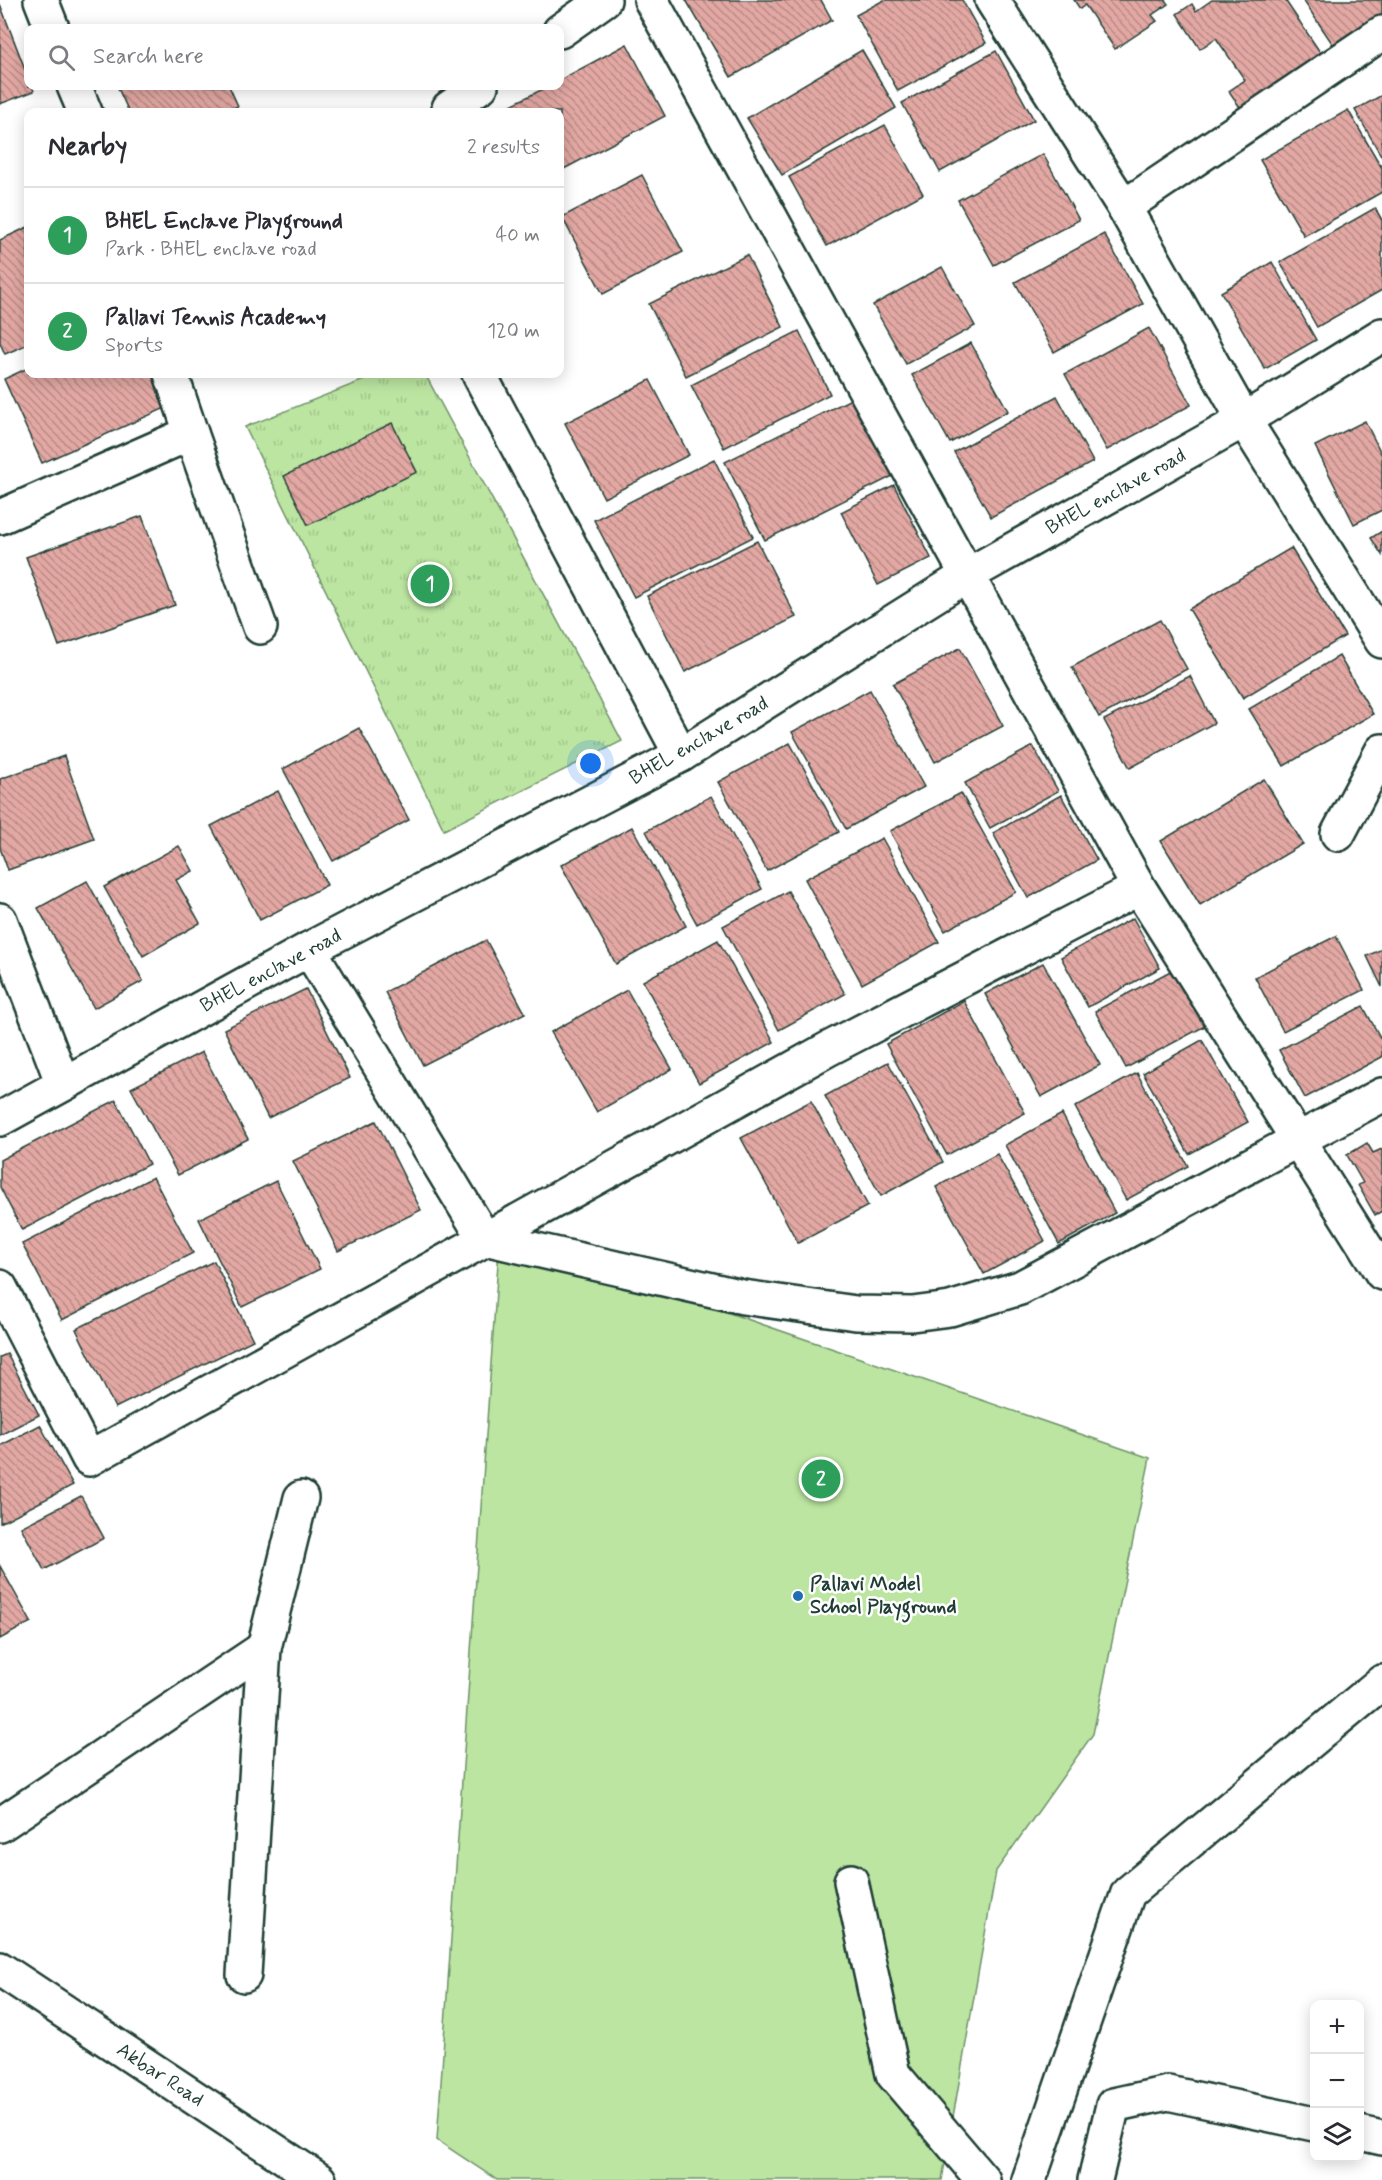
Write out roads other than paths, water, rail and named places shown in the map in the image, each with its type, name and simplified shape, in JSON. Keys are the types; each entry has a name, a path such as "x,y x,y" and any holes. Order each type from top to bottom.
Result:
{"street":[{"path":"40,0 50,24"},
{"path":"564,28 604,0"},
{"path":"651,0 1139,888 1382,1273"},
{"path":"992,0 1124,207 1244,420 1382,641"},
{"path":"1124,207 1382,33"},
{"path":"76,90 83,108"},
{"path":"449,108 475,90"},
{"name":"BHEL enclave road","path":"0,1119 309,950 681,755 966,576 1244,420 1382,335"},
{"path":"172,378 260,627"},
{"path":"481,378 681,755"},
{"path":"0,517 191,433"},
{"path":"1338,834 1382,752"},
{"path":"0,1287 89,1459 828,1049 1139,888"},
{"path":"0,920 63,1084"},
{"path":"309,950 484,1238 743,1297 856,1313 912,1314 950,1309 1020,1288 1382,1095"},
{"path":"244,1975 264,1648 301,1498"},
{"path":"0,1825 264,1648"},
{"path":"1029,2180 1128,1893 1382,1682"},
{"path":"850,1881 893,2074 983,2180"},
{"name":"Akbar Road","path":"0,1969 319,2180"},
{"path":"1095,2180 1113,2105 1168,2093 1310,2123"},
{"path":"1364,2134 1382,2138"}],"place":[{"name":"BHEL Enclave Playground","path":"430,584"},
{"name":"Pallavi Tennis Academy","path":"821,1479"},
{"name":"Pallavi Model School Playground","path":"798,1596"}]}
